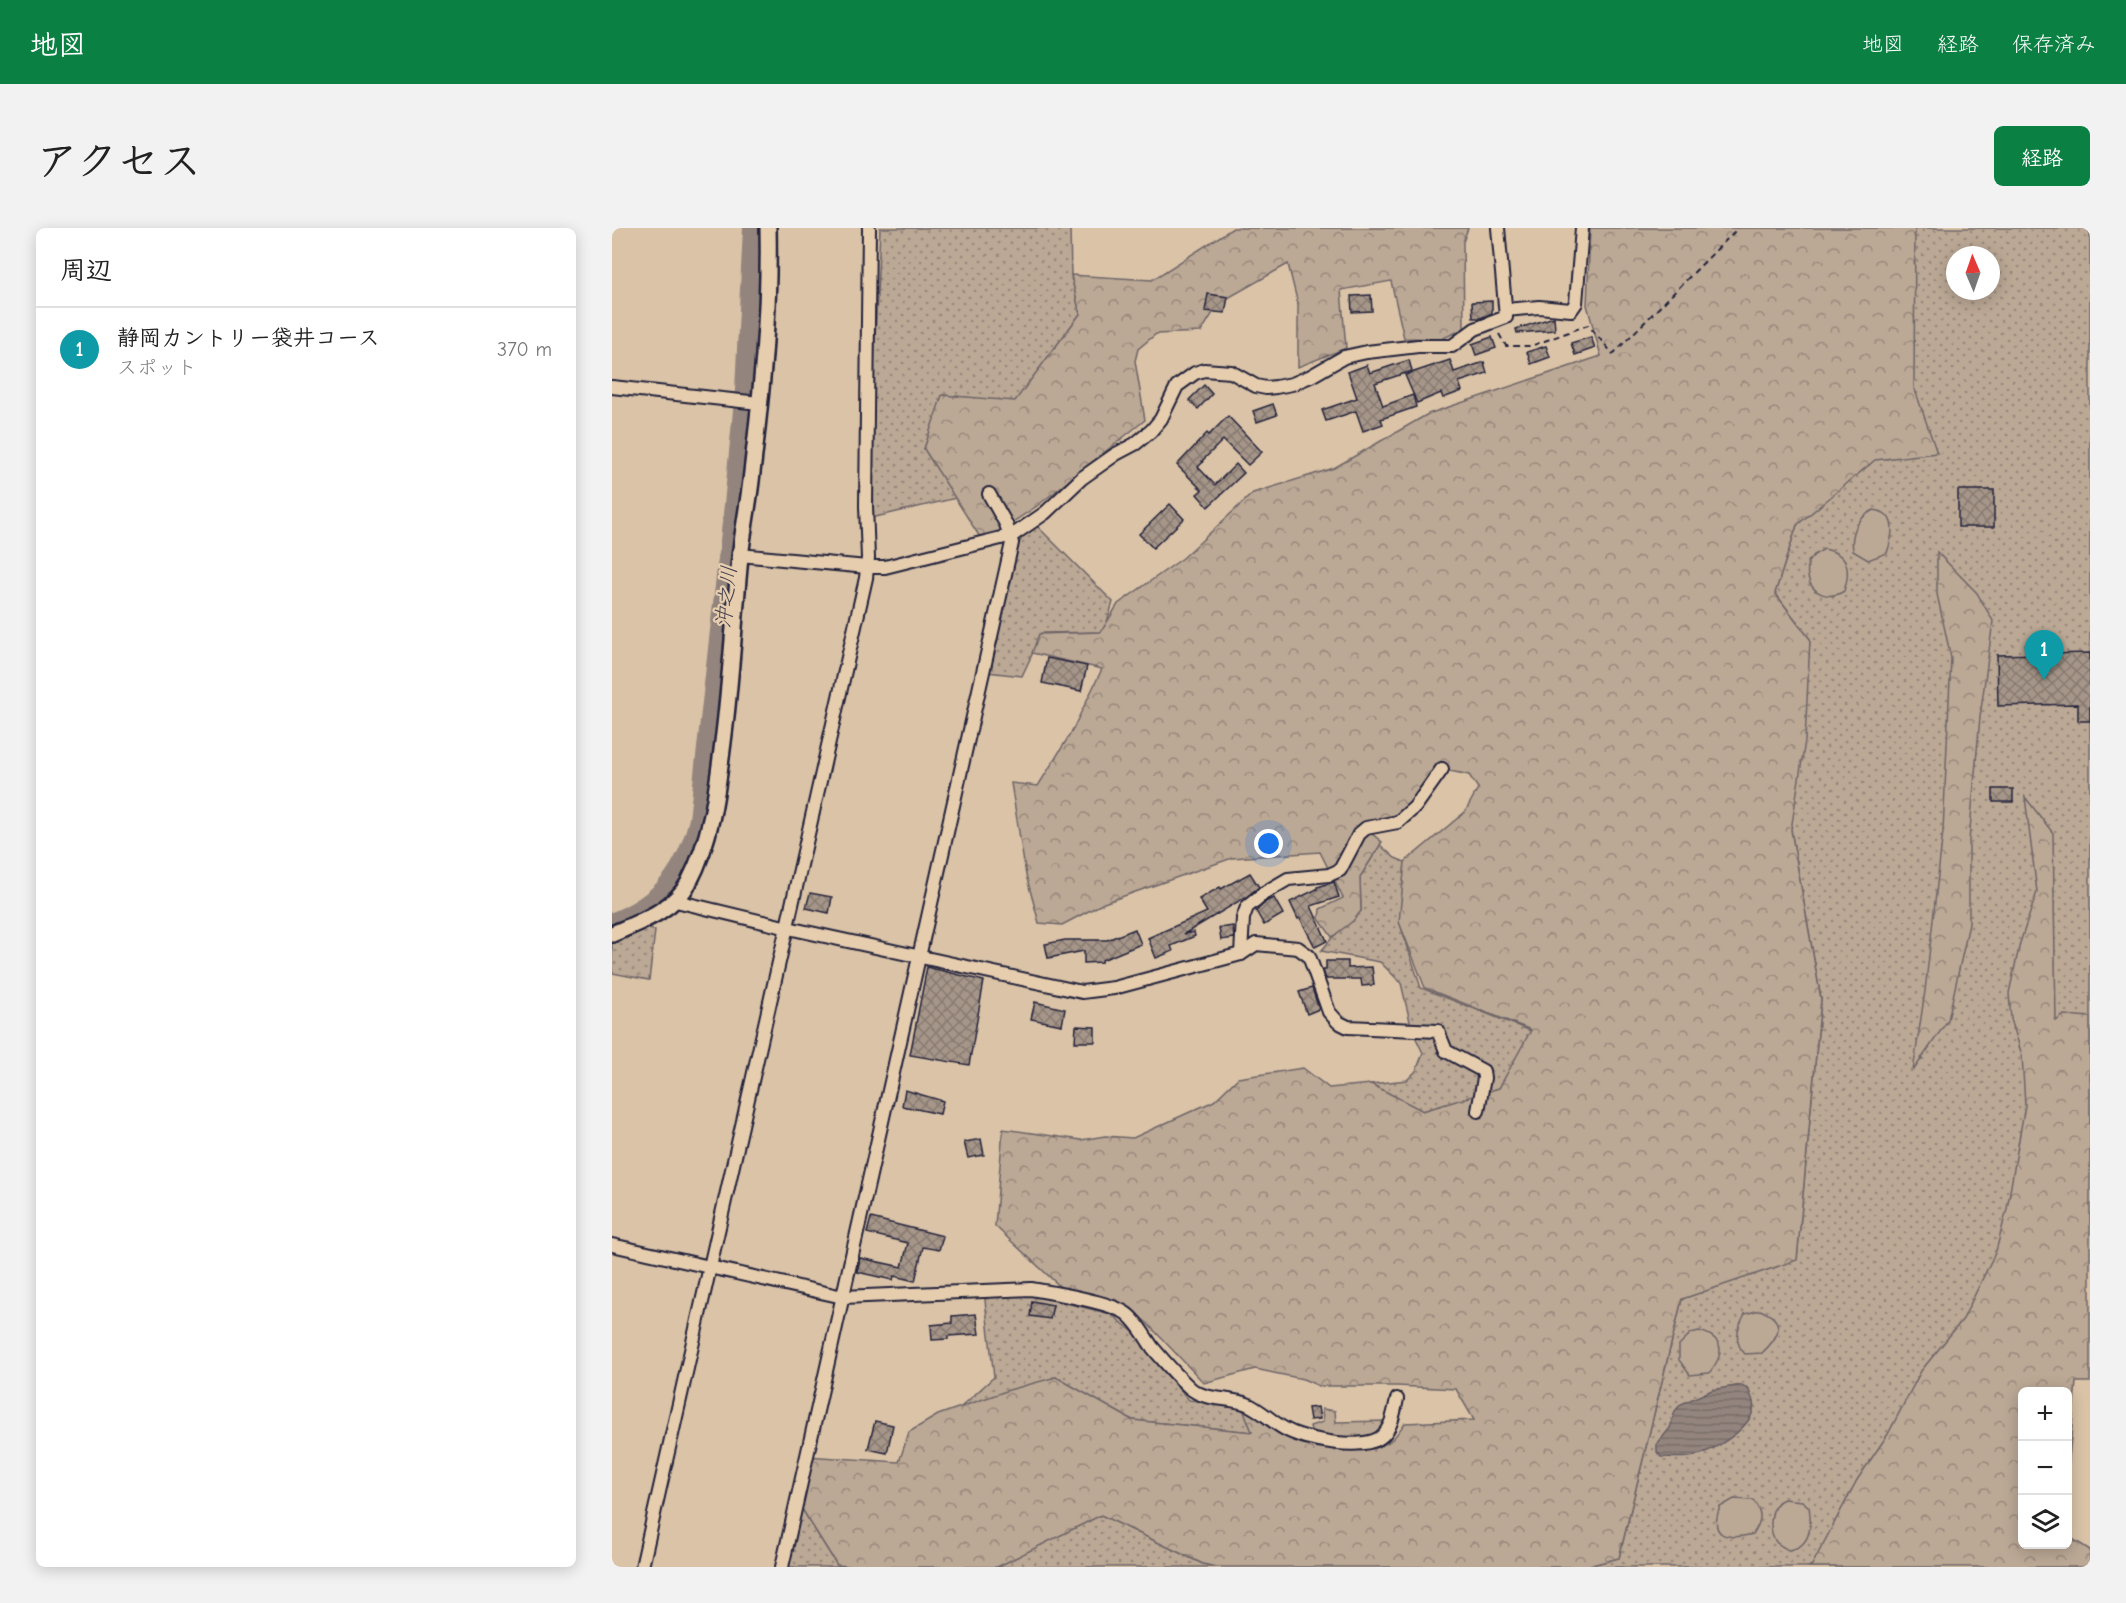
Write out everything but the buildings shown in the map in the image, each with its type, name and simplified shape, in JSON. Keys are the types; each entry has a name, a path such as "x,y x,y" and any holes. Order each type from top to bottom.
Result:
{"street":[{"path":"612,934 644,920 676,901 688,883 712,819 732,669 740,555 765,343 769,267 768,228"},
{"path":"642,1567 788,928 867,567 869,228"},
{"path":"740,555 885,567 1010,535 1045,513 1099,465 1135,444 1151,431 1161,419 1177,386 1195,373 1204,370 1231,372 1256,386 1276,387 1292,384 1311,376 1344,357 1418,346 1452,346 1475,329 1506,317 1498,228"},
{"path":"1506,310 1539,307 1571,310 1576,303 1582,228"},
{"path":"612,387 759,403"},
{"path":"782,1567 1012,543 1006,524 989,494"},
{"path":"1241,954 1243,918 1247,907 1264,892 1288,879 1329,875 1340,870 1359,834 1366,828 1398,822 1415,807 1442,769"},
{"path":"676,901 788,928 1082,992 1114,988 1241,954 1256,944 1298,948 1309,956 1329,1012 1338,1022 1348,1027 1438,1031 1446,1051 1482,1071 1485,1078 1478,1111"},
{"path":"612,1245 843,1297 1032,1289 1113,1307 1126,1313 1154,1349 1192,1390 1209,1397 1250,1406 1285,1430 1311,1440 1370,1443 1380,1438 1391,1422 1397,1399"}],"path":[{"path":"1492,324 1506,346 1531,346 1588,325 1613,354 1738,228"}],"green space":[{"path":"880,228 1070,228 1071,275 1080,314 1015,402 943,395 924,449 956,498 867,519"},
{"path":"1233,228 1468,228 1463,242 1464,329 1441,339 1404,338 1391,281 1341,290 1346,348 1298,367 1298,304 1288,264 1219,303 1201,332 1156,334 1138,349 1135,361 1145,420 1037,506 983,542 924,449 942,395 1015,401 1080,314 1071,275 1152,280"},
{"path":"1590,228 1915,228 1914,387 1937,453 1875,460 1797,525 1775,593 1810,639 1805,741 1791,830 1821,999 1797,1260 1682,1299 1619,1558 1584,1567 1216,1567 1203,1564 1101,1515 997,1567 837,1565 797,1501 806,1456 899,1462 909,1432 938,1415 1009,1390 1056,1377 1132,1420 1252,1432 1242,1406 1312,1435 1310,1426 1323,1422 1322,1409 1335,1411 1336,1422 1388,1421 1371,1438 1313,1435 1352,1446 1383,1445 1396,1435 1405,1423 1474,1420 1456,1389 1319,1386 1303,1379 1255,1369 1204,1383 1146,1322 1128,1307 1067,1293 995,1226 1003,1129 1081,1140 1105,1136 1133,1138 1214,1101 1238,1078 1303,1068 1329,1088 1371,1084 1423,1111 1499,1088 1531,1030 1425,988 1399,922 1405,862 1465,812 1478,788 1469,775 1445,770 1408,813 1366,829 1382,842 1360,877 1361,911 1353,921 1332,937 1319,919 1320,909 1343,898 1320,852 1232,858 1104,903 1062,925 1039,923 1026,875 1011,783 1038,786 1071,733 1102,669 1032,653 1039,634 1101,632 1118,604 1183,558 1253,493 1334,468 1428,414 1601,356 1587,305"},
{"path":"1914,228 2090,228 2090,1155 1841,1567 1584,1567 1619,1558 1682,1299 1797,1259 1821,999 1791,830 1810,639 1775,593 1797,525"},
{"path":"1874,510 1887,516 1892,526 1892,533 1887,553 1868,560 1853,551 1852,544 1856,526"},
{"path":"1036,525 1113,602 1104,632 1042,633 1022,676 987,672 1017,547 1025,533"},
{"path":"1824,549 1839,555 1846,564 1846,583 1844,591 1839,594 1828,595 1817,592 1808,577 1808,562"},
{"path":"1937,552 1977,593 1993,621 1980,717 1969,841 1969,924 1948,1020 1913,1071 1925,991 1943,831 1951,658 1937,594"},
{"path":"2025,797 2053,833 2056,1021 2064,1015 2090,1017 2090,1382 2076,1382 2072,1426 2072,1387 2018,1387 2018,1549 2072,1549 2072,1539 2090,1550 2090,1567 1808,1567 1812,1565 1857,1480 1888,1434 1921,1371 1963,1319 1996,1251 2007,1209 2025,1105 2022,1055 2011,1019 2009,993 2020,943 2037,892"},
{"path":"1380,845 1395,858 1405,862 1400,924 1421,988 1531,1031 1502,1090 1422,1111 1371,1084 1407,1080 1416,1071 1423,1053 1412,1030 1401,983 1380,962 1321,951 1361,911 1360,877"},
{"path":"646,927 655,931 649,980 612,973 612,939"},
{"path":"984,1292 1033,1295 1111,1314 1137,1335 1159,1366 1189,1400 1242,1406 1253,1432 1132,1420 1056,1377 961,1407 994,1377"},
{"path":"1760,1310 1775,1319 1778,1330 1773,1341 1762,1353 1745,1354 1738,1340 1740,1324 1745,1314"},
{"path":"1699,1331 1708,1334 1718,1342 1720,1353 1709,1373 1690,1375 1679,1360 1679,1345 1691,1333"},
{"path":"1734,1499 1753,1500 1756,1505 1760,1517 1753,1534 1736,1537 1719,1531 1717,1517 1720,1507"},
{"path":"1784,1499 1802,1501 1809,1507 1810,1514 1810,1528 1806,1540 1796,1548 1788,1550 1776,1542 1771,1524 1775,1506"},
{"path":"797,1501 837,1565 858,1567 783,1567"},
{"path":"1101,1515 1203,1564 1216,1567 997,1567"}],"shaded area":[{"path":"1741,1385 1748,1388 1753,1411 1737,1433 1710,1450 1694,1456 1661,1457 1657,1452 1657,1444 1670,1428 1675,1411 1681,1404 1712,1390"}],"waterway":[{"name":"沖之川","path":"612,926 646,909 672,886 690,857 702,820 748,390 756,228"}],"place":[{"name":"静岡カントリー袋井コース","path":"2044,680"}]}
